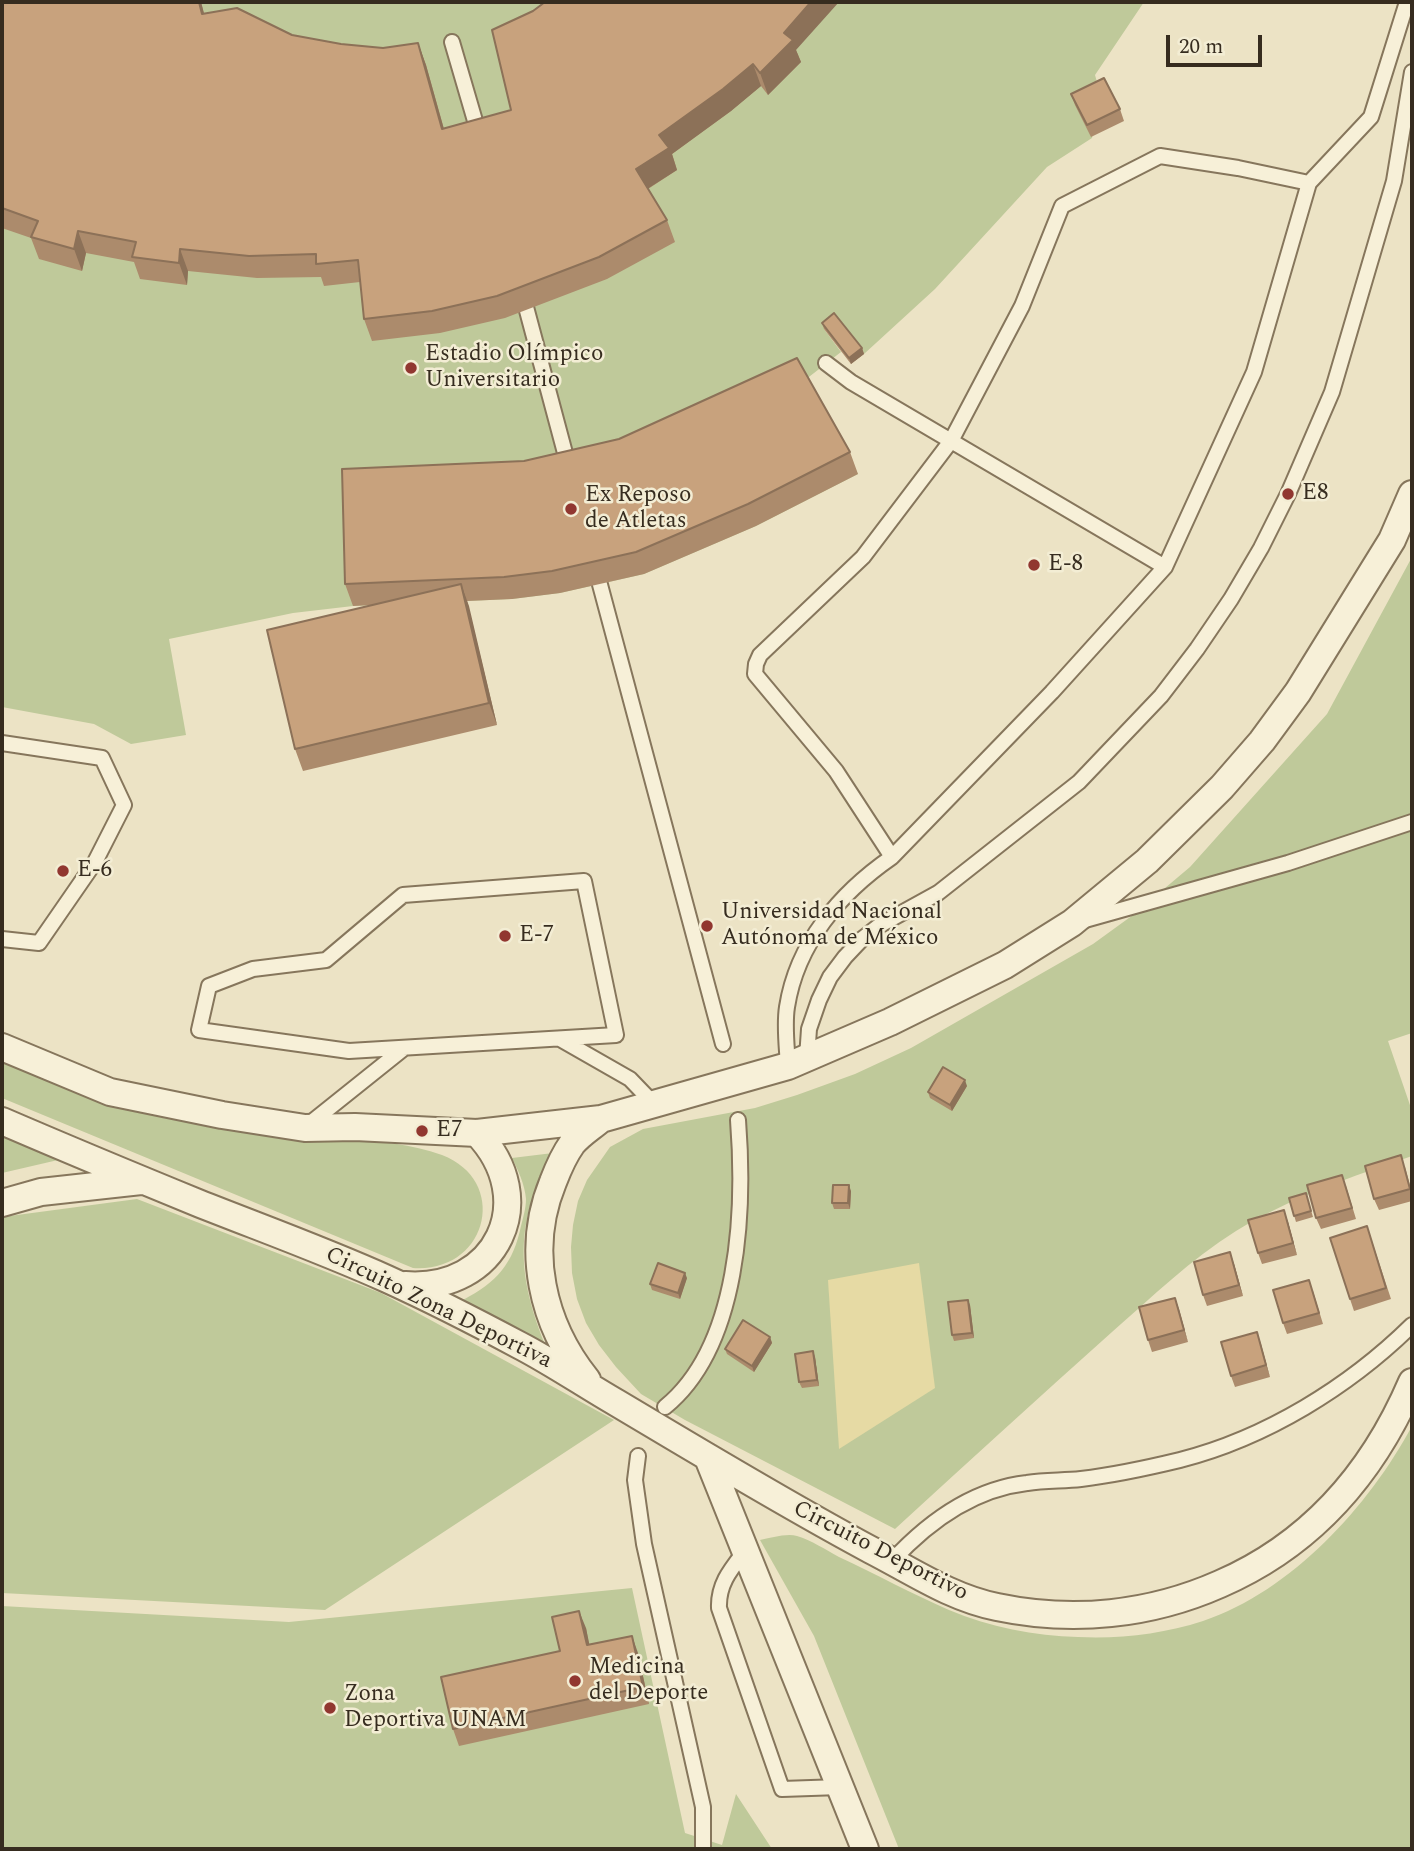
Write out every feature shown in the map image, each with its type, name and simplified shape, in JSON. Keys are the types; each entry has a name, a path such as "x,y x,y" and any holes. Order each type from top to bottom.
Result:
{"street":[{"path":"2,1047 110,1092 222,1115 305,1128 355,1127 477,1133 601,1119 787,1066 890,1022 1005,965 1072,923 1147,861 1186,825 1262,741 1298,692 1392,540 1412,494"},
{"path":"592,1386 568,1354 547,1307 539,1247 549,1192 559,1166 573,1142 601,1119"},
{"name":"Circuito Zona Deportiva","path":"2,1121 142,1181 387,1279 520,1345 685,1443"},
{"path":"387,1279 414,1285 442,1283 460,1277 476,1266 494,1245 506,1219 506,1181 500,1163 477,1133"},
{"name":"Circuito Zona Deportiva","path":"2,1203 41,1192 142,1181"},
{"name":"Circuito Deportivo","path":"685,1443 799,1511 955,1595 995,1607 1036,1614 1077,1616 1118,1613 1199,1593 1237,1577 1304,1534 1332,1508 1357,1479 1398,1415 1412,1382"},
{"path":"708,1458 866,1849"}],"lane":[{"path":"787,1066 787,1009 803,957 831,910 870,872 892,857 1052,692 1165,567 1254,372 1309,183 1371,117 1408,2"},
{"path":"452,42 482,143"},
{"path":"787,1066 830,977 862,939 880,925 937,893 1079,782 1161,696 1231,599 1288,494 1332,393 1394,181 1412,72"},
{"path":"892,857 836,771 755,674 755,664 760,655 863,557 951,441 1022,306 1062,206 1160,156 1238,168 1309,183"},
{"path":"519,282 572,480"},
{"path":"826,363 850,382 1165,567"},
{"path":"592,555 723,1044"},
{"path":"2,743 102,758 124,805 95,862 39,943 2,939"},
{"path":"1072,923 1288,863 1412,821"},
{"path":"584,881 616,1035 559,1039 349,1051 199,1030 209,986 253,969 326,960 403,895 584,881"},
{"path":"559,1039 631,1079 655,1105"},
{"path":"305,1128 403,1049"},
{"path":"665,1408 677,1398 710,1347 726,1300 740,1203 738,1120"},
{"path":"892,1561 910,1541 952,1510 1000,1489 1026,1483 1132,1472 1184,1459 1275,1423 1358,1371 1412,1325"},
{"path":"638,1455 635,1480 644,1544 703,1807 703,1849"},
{"path":"746,1551 730,1570 718,1593 719,1608 782,1789 840,1787"}],"green space":[{"name":"Estadio Olímpico Universitario","path":"2,2 1144,2 1095,75 1100,93 1092,138 1047,167 935,289 864,354 837,319 824,329 841,352 805,380 858,474 756,526 644,574 560,593 512,599 353,606 293,613 169,639 186,735 131,744 94,724 2,707"},
{"path":"1412,557 1412,1033 1388,1041 1412,1111 1412,1156 1300,1198 1219,1242 1157,1292 895,1529 685,1420 641,1394 616,1367 586,1323 577,1299 572,1273 571,1247 578,1201 587,1180 610,1147 643,1129 755,1108 855,1074 911,1048 1093,944 1133,915 1190,867 1327,714"},
{"path":"2,1057 242,1130 276,1135 372,1141 419,1148 442,1155 463,1168 477,1184 482,1203 481,1223 473,1241 459,1256 439,1266 413,1268 2,1098"},
{"path":"2,1136 58,1160 2,1173"},
{"path":"553,1153 531,1203 524,1250 530,1298 547,1349 463,1300 494,1279 508,1261 518,1239 526,1199 523,1183 512,1158"},
{"path":"137,1199 381,1293 614,1420 325,1610 2,1593 2,1217"},
{"path":"1412,1426 1412,1849 899,1849 814,1636 760,1540 797,1536 935,1604 996,1626 1045,1635 1078,1637 1157,1632 1188,1626 1236,1607 1297,1567 1325,1542 1374,1486"},
{"name":"Zona Deportiva UNAM","path":"632,1588 685,1833 722,1845 736,1794 772,1849 2,1849 2,1606 289,1622"}],"sand":[{"path":"919,1263 935,1388 839,1449 828,1280"}],"building":[{"path":"2,2 199,2 202,14 237,8 292,35 383,48 418,43 442,129 511,110 492,30 533,11 545,2 811,2 784,33 793,40 760,73 753,64 659,135 669,148 636,169 667,220 599,257 497,296 432,311 364,319 358,260 316,264 316,254 249,256 180,249 179,263 132,257 136,242 78,231 74,249 31,237 38,221 2,208"},
{"path":"1104,78 1120,109 1087,125 1071,94"},
{"path":"834,313 862,348 849,358 822,323"},
{"name":"Ex Reposo de Atletas","path":"797,358 850,452 748,504 636,552 552,571 504,577 345,584 342,469 524,461 619,439"},
{"path":"461,584 489,703 295,749 267,630"},
{"path":"943,1067 965,1080 950,1105 928,1092"},
{"path":"1401,1155 1410,1189 1374,1199 1365,1166"},
{"path":"1342,1175 1352,1208 1316,1218 1307,1185"},
{"path":"833,1185 849,1185 848,1203 832,1203"},
{"path":"1306,1193 1311,1211 1294,1216 1289,1198"},
{"path":"1284,1210 1293,1243 1258,1253 1248,1220"},
{"path":"1367,1226 1386,1288 1350,1299 1330,1238"},
{"path":"1230,1252 1239,1285 1203,1295 1194,1262"},
{"path":"658,1263 685,1273 678,1293 650,1284"},
{"path":"1309,1280 1319,1313 1283,1323 1273,1290"},
{"path":"1175,1298 1184,1330 1148,1340 1139,1307"},
{"path":"968,1300 972,1333 952,1335 948,1302"},
{"path":"743,1320 770,1337 752,1366 725,1349"},
{"path":"1257,1332 1266,1365 1231,1376 1221,1342"},
{"path":"813,1351 817,1380 799,1382 795,1354"},
{"name":"Medicina del Deporte","path":"579,1611 587,1645 632,1636 643,1687 453,1729 441,1677 560,1651 552,1617"}],"place":[{"name":"Estadio Olímpico Universitario","path":"411,368"},
{"name":"E8","path":"1288,494"},
{"name":"Ex Reposo de Atletas","path":"571,509"},
{"name":"E-8","path":"1034,565"},
{"name":"E-6","path":"63,871"},
{"name":"Universidad Nacional Autónoma de México","path":"707,926"},
{"name":"E-7","path":"505,936"},
{"name":"E7","path":"422,1131"},
{"name":"Medicina del Deporte","path":"575,1681"},
{"name":"Zona Deportiva UNAM","path":"330,1708"}]}
